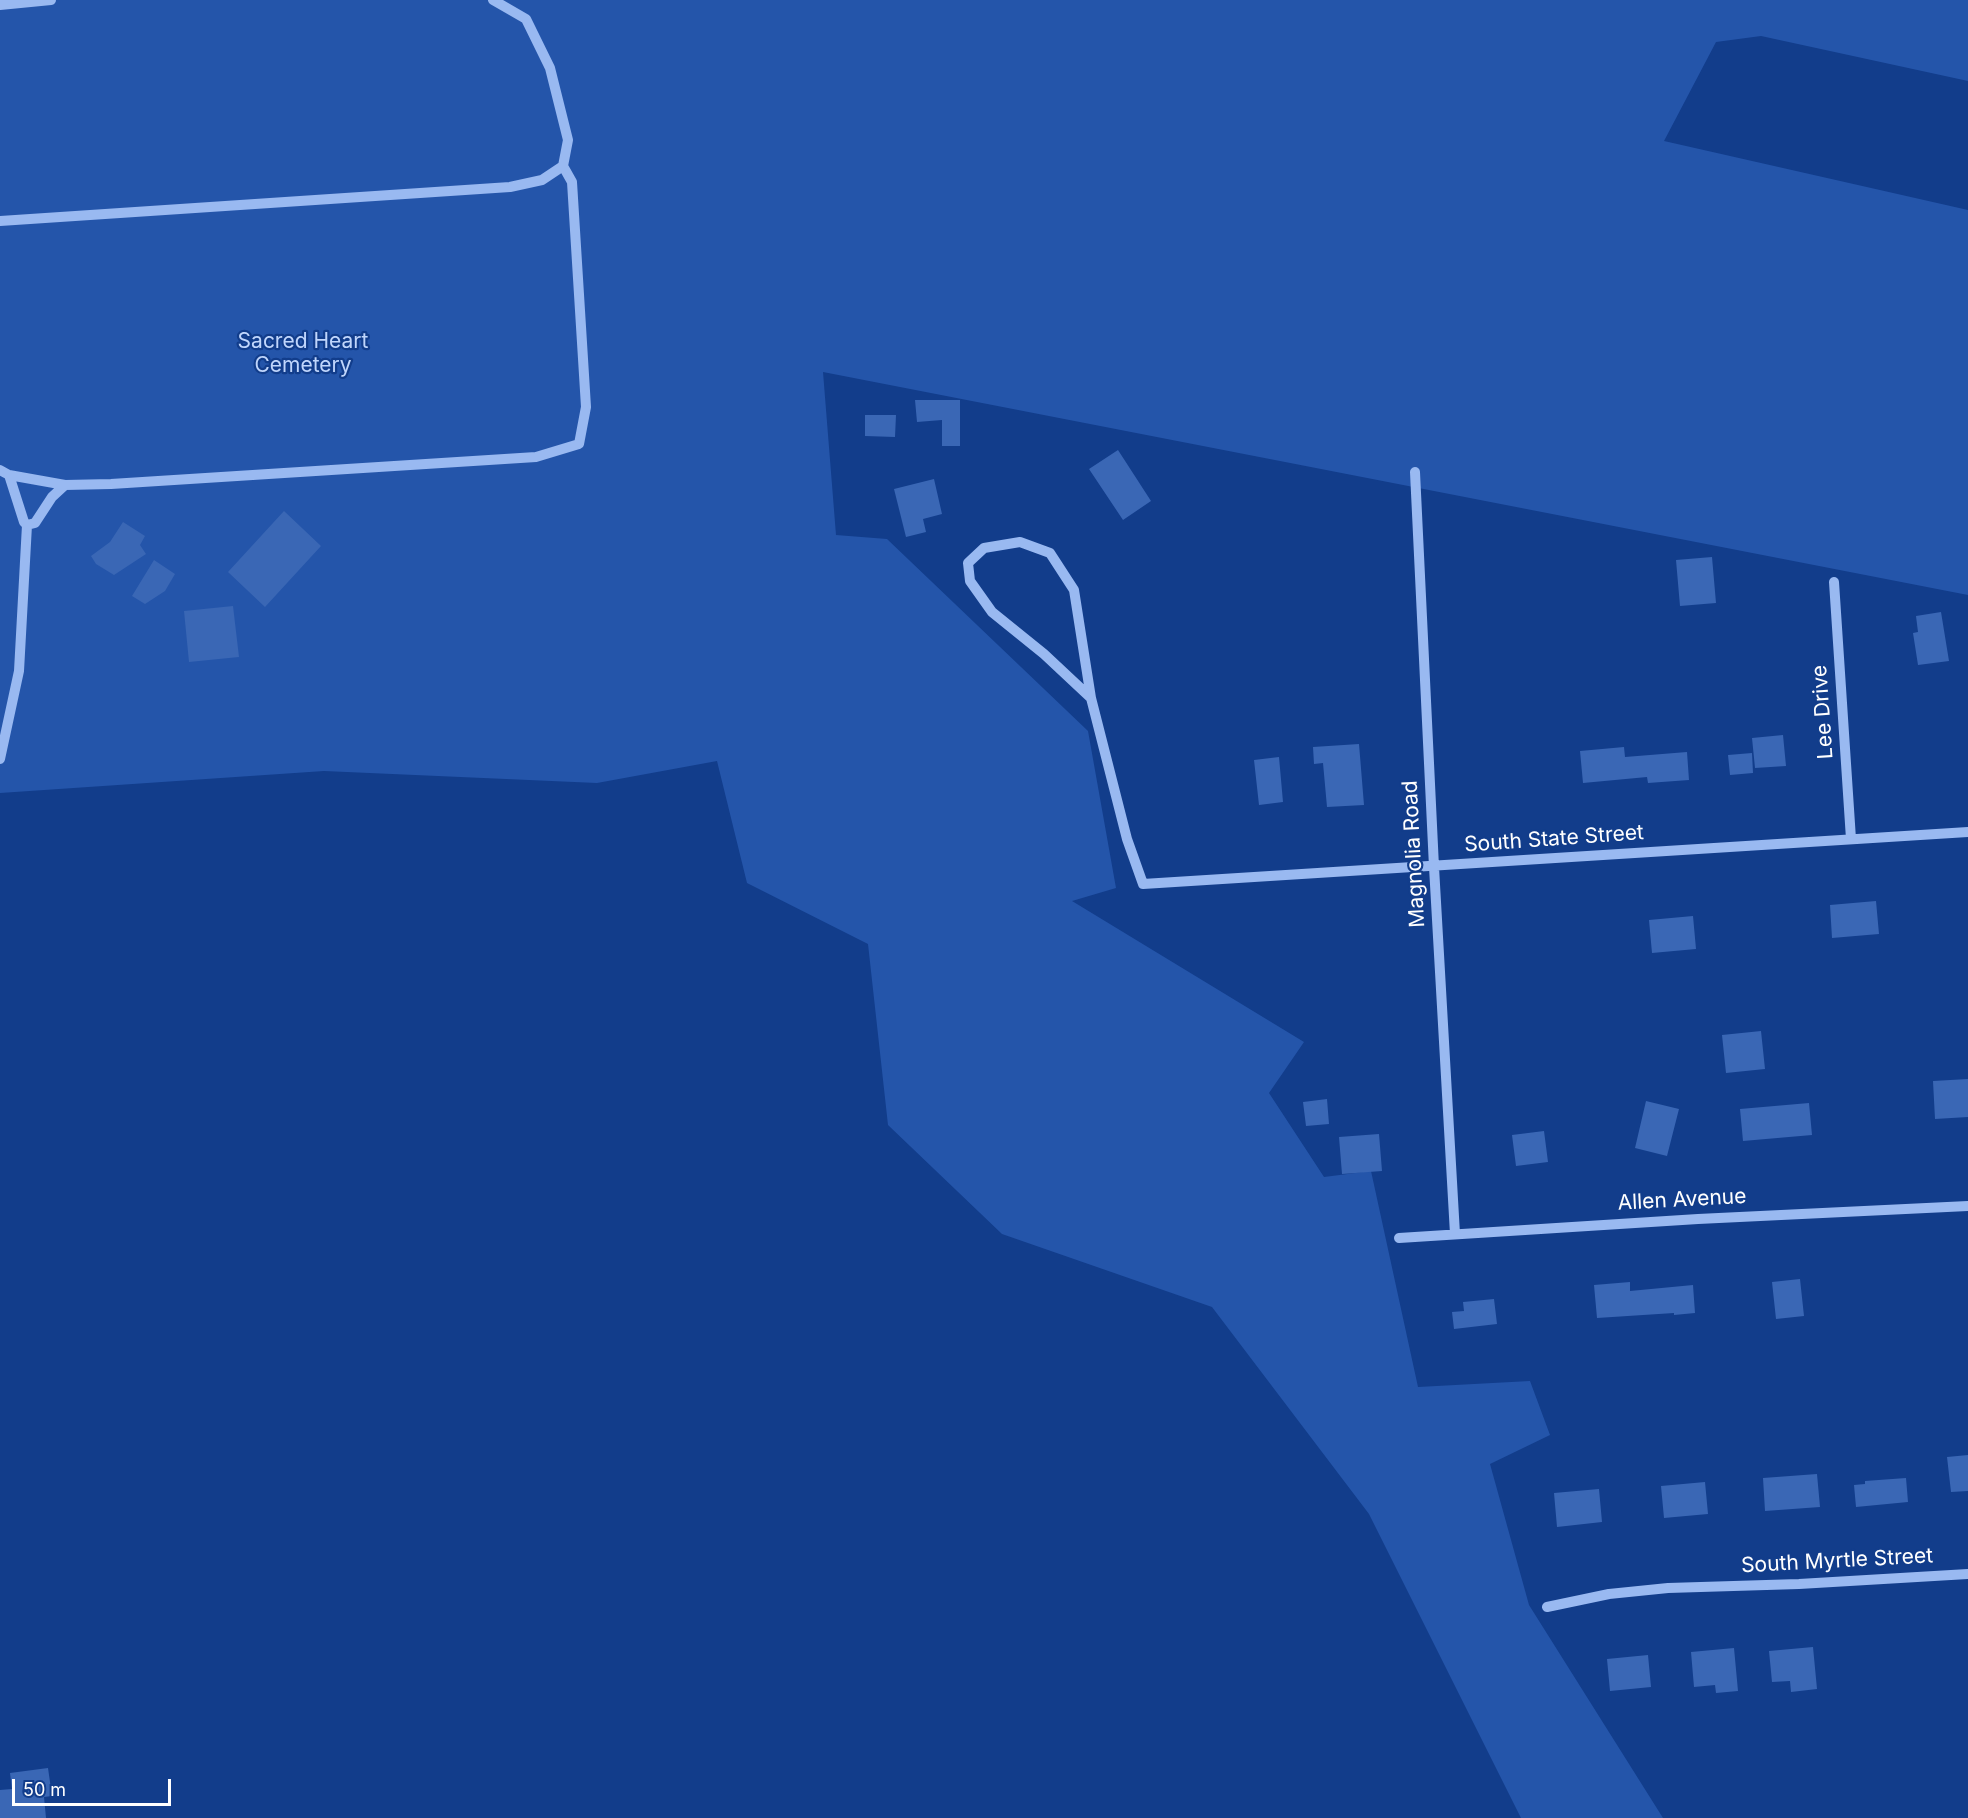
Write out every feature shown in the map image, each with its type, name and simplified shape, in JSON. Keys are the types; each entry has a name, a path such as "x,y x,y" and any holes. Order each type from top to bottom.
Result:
{"street":[{"path":"0,5 51,0"},
{"path":"4,473 65,485 123,483 536,457 579,444 586,407 572,182 563,166 568,140 550,68 526,20 493,0"},
{"path":"0,221 510,187 542,180 563,166"},
{"name":"Magnolia Road","path":"1415,472 1455,1234"},
{"path":"0,759 19,671 27,525 4,473"},
{"path":"27,525 35,523 52,497 65,485"},
{"path":"1020,542 1050,554 1074,590 1091,698 1044,654 992,612 970,581 968,563 984,548 1020,542"},
{"name":"Lee Drive","path":"1834,582 1851,839"},
{"name":"South State Street","path":"1091,698 1127,839 1143,884 1968,832"},
{"name":"Allen Avenue","path":"1399,1238 1755,1215 1968,1206"},
{"name":"South Myrtle Street","path":"1546,1606 1609,1594 1668,1588 1799,1584 1968,1574"}],"green space":[{"name":"Sacred Heart Cemetery","path":"0,0 1968,0 1968,81 1761,36 1716,42 1664,141 1968,210 1968,595 823,372 836,535 887,539 1088,731 1116,888 1072,901 1304,1042 1269,1093 1324,1177 1371,1171 1418,1387 1530,1381 1550,1435 1490,1464 1529,1605 1663,1818 1521,1818 1369,1514 1212,1307 1002,1234 888,1125 868,944 747,883 717,761 597,783 324,771 0,793"}],"building":[{"path":"915,400 960,400 960,446 942,446 942,420 917,422"},
{"path":"865,415 896,415 895,437 865,436"},
{"path":"1118,450 1151,501 1123,520 1089,469"},
{"path":"934,479 942,514 923,519 926,532 906,537 894,489"},
{"path":"284,511 321,546 265,607 228,572"},
{"path":"123,522 145,536 140,545 146,554 114,575 96,564 91,556 110,542"},
{"path":"1712,557 1716,603 1680,606 1676,560"},
{"path":"154,560 175,574 165,591 145,604 132,596"},
{"path":"233,606 239,657 189,662 184,611"},
{"path":"1941,612 1949,661 1918,665 1913,633 1918,632 1916,616"},
{"path":"1783,735 1786,766 1755,768 1752,738"},
{"path":"1359,744 1364,805 1327,807 1323,763 1314,764 1313,747"},
{"path":"1624,747 1625,757 1687,752 1689,780 1648,783 1647,777 1583,783 1580,751"},
{"path":"1752,753 1753,773 1730,775 1728,755"},
{"path":"1279,757 1283,802 1259,805 1254,760"},
{"path":"1876,901 1879,934 1832,938 1830,905"},
{"path":"1693,916 1696,949 1652,953 1649,920"},
{"path":"1761,1031 1765,1069 1726,1073 1722,1035"},
{"path":"1968,1079 1968,1117 1935,1119 1933,1081"},
{"path":"1327,1099 1329,1124 1306,1126 1303,1102"},
{"path":"1646,1101 1679,1109 1667,1156 1635,1148"},
{"path":"1809,1103 1812,1135 1743,1141 1740,1109"},
{"path":"1544,1131 1548,1162 1516,1166 1512,1135"},
{"path":"1379,1134 1382,1171 1342,1174 1339,1137"},
{"path":"1800,1279 1804,1316 1776,1319 1772,1282"},
{"path":"1630,1282 1630,1291 1693,1285 1695,1313 1597,1318 1594,1285"},
{"path":"1494,1299 1497,1324 1454,1329 1452,1312 1464,1311 1463,1302"},
{"path":"1968,1455 1968,1491 1951,1492 1947,1457"},
{"path":"1817,1474 1820,1507 1765,1511 1763,1478"},
{"path":"1906,1478 1908,1502 1856,1507 1854,1485 1865,1484 1865,1481"},
{"path":"1705,1482 1708,1514 1664,1518 1661,1486"},
{"path":"1599,1489 1602,1522 1557,1527 1554,1493"},
{"path":"1813,1647 1817,1689 1791,1692 1790,1681 1772,1682 1769,1651"},
{"path":"1734,1648 1738,1691 1716,1693 1715,1685 1694,1687 1691,1652"},
{"path":"1648,1655 1651,1687 1610,1691 1607,1659"},
{"path":"48,1768 52,1796 44,1797 46,1818 0,1818 0,1790 12,1789 10,1773"}]}
